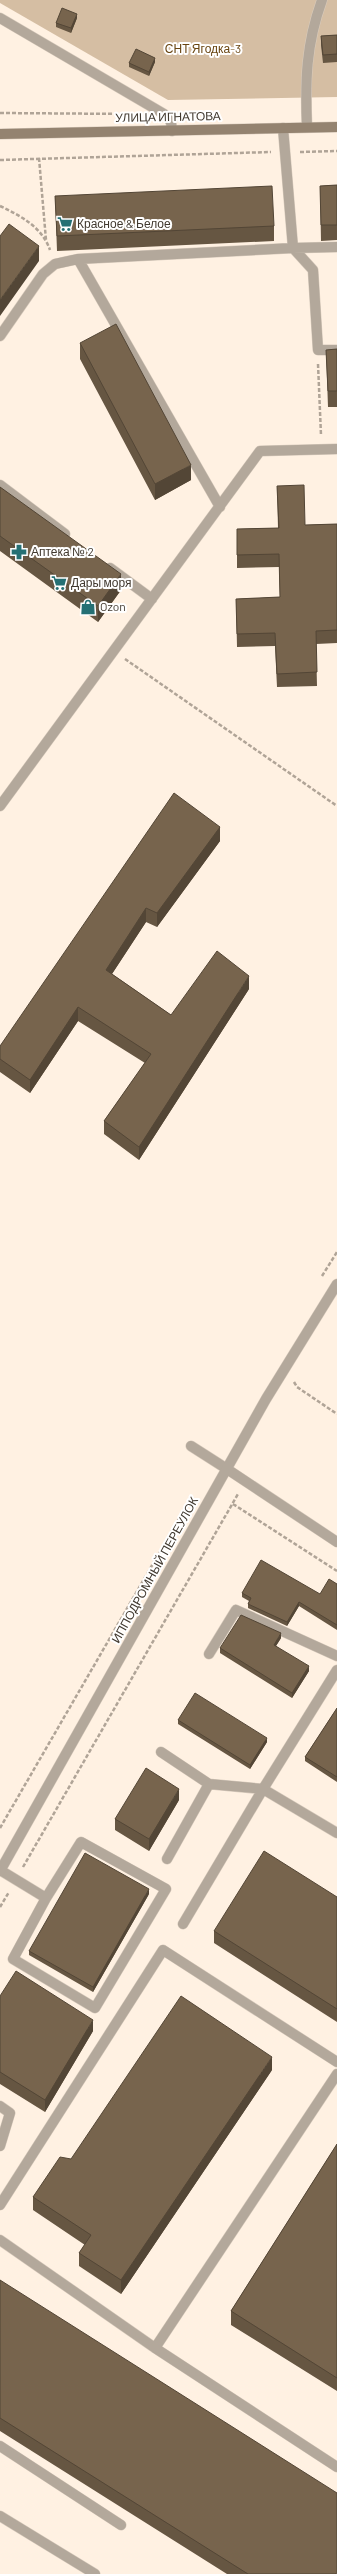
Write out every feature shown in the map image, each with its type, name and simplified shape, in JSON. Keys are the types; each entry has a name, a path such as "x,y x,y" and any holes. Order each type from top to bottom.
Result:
{"main road":[{"name":"УЛИЦА ИГНАТОВА","path":"0,134 337,127"}],"street":[{"path":"307,127 305,79 311,30 322,0"},
{"path":"0,18 164,114 171,122 172,131"},
{"path":"283,128 293,248 313,270 318,350 337,350"},
{"path":"0,336 43,274 55,264 78,259 337,247"},
{"path":"78,259 220,506"},
{"path":"1,803 260,451 337,449"},
{"path":"0,485 76,542"},
{"path":"101,561 152,599"},
{"name":"ИППОДРОМНЫЙ ПЕРЕУЛОК","path":"0,1871 266,1399 337,1284"},
{"path":"191,1446 337,1542"},
{"path":"209,1654 236,1610 337,1656"},
{"path":"183,1924 263,1789 337,1670"},
{"path":"161,1752 209,1784 263,1789 337,1833"},
{"path":"167,1859 209,1784"},
{"path":"81,1842 166,1888 96,2008 12,1959 46,1898 81,1842"},
{"path":"0,1871 46,1898"},
{"path":"0,2205 163,1950 337,2062"},
{"path":"155,2348 337,2074"},
{"path":"0,2106 10,2113 0,2146"},
{"path":"0,2240 155,2348 337,2467"},
{"path":"0,2446 121,2525"},
{"path":"0,2516 95,2574"}],"path":[{"path":"0,113 164,114"},
{"path":"0,160 337,151"},
{"path":"39,158 46,240 55,264"},
{"path":"0,206 24,217 46,240"},
{"path":"318,350 322,449"},
{"path":"114,651 337,806"},
{"path":"297,1387 337,1414"},
{"path":"0,1907 246,1481"},
{"path":"233,1504 337,1571"}],"green space":[{"name":"СНТ Ягодка-3","path":"0,0 337,0 337,97 168,100 0,3"}],"building":[{"path":"62,8 77,14 71,28 56,23"},
{"path":"337,35 337,54 323,55 321,36"},
{"path":"136,49 155,58 149,72 129,63"},
{"path":"337,185 337,225 321,225 320,186"},
{"path":"272,186 274,226 57,236 55,196"},
{"path":"9,224 39,246 0,300 0,236"},
{"path":"116,324 191,465 155,484 80,343"},
{"path":"337,349 337,391 328,391 326,350"},
{"path":"304,485 305,525 337,524 337,630 316,631 317,672 277,674 275,633 237,634 236,599 280,597 279,554 237,555 237,529 279,528 277,486"},
{"path":"0,487 121,574 98,606 0,536"},
{"path":"174,793 220,827 157,913 146,908 106,970 171,1015 217,951 249,976 139,1147 104,1121 151,1054 78,1007 30,1080 0,1059 0,1046"},
{"path":"261,1560 320,1594 329,1579 337,1584 337,1625 299,1602 287,1622 248,1604 251,1598 242,1593"},
{"path":"241,1615 281,1633 274,1645 309,1666 292,1693 220,1648"},
{"path":"195,1693 267,1738 250,1765 178,1720"},
{"path":"337,1708 337,1777 305,1757"},
{"path":"146,1768 179,1789 149,1839 115,1819"},
{"path":"264,1851 337,1897 337,2009 214,1931"},
{"path":"85,1853 149,1889 93,1987 29,1951"},
{"path":"16,1971 93,2020 45,2100 0,2072 0,1996"},
{"path":"181,1996 272,2057 121,2280 79,2253 91,2235 33,2197 60,2157 71,2159"},
{"path":"337,2144 337,2378 231,2311"},
{"path":"0,2280 337,2493 336,2574 248,2574 0,2418"}],"place":[{"name":"Красное & Белое","path":"65,224"},
{"name":"Аптека № 2","path":"19,552"},
{"name":"Дары моря","path":"59,583"},
{"name":"Ozon","path":"88,607"}]}
